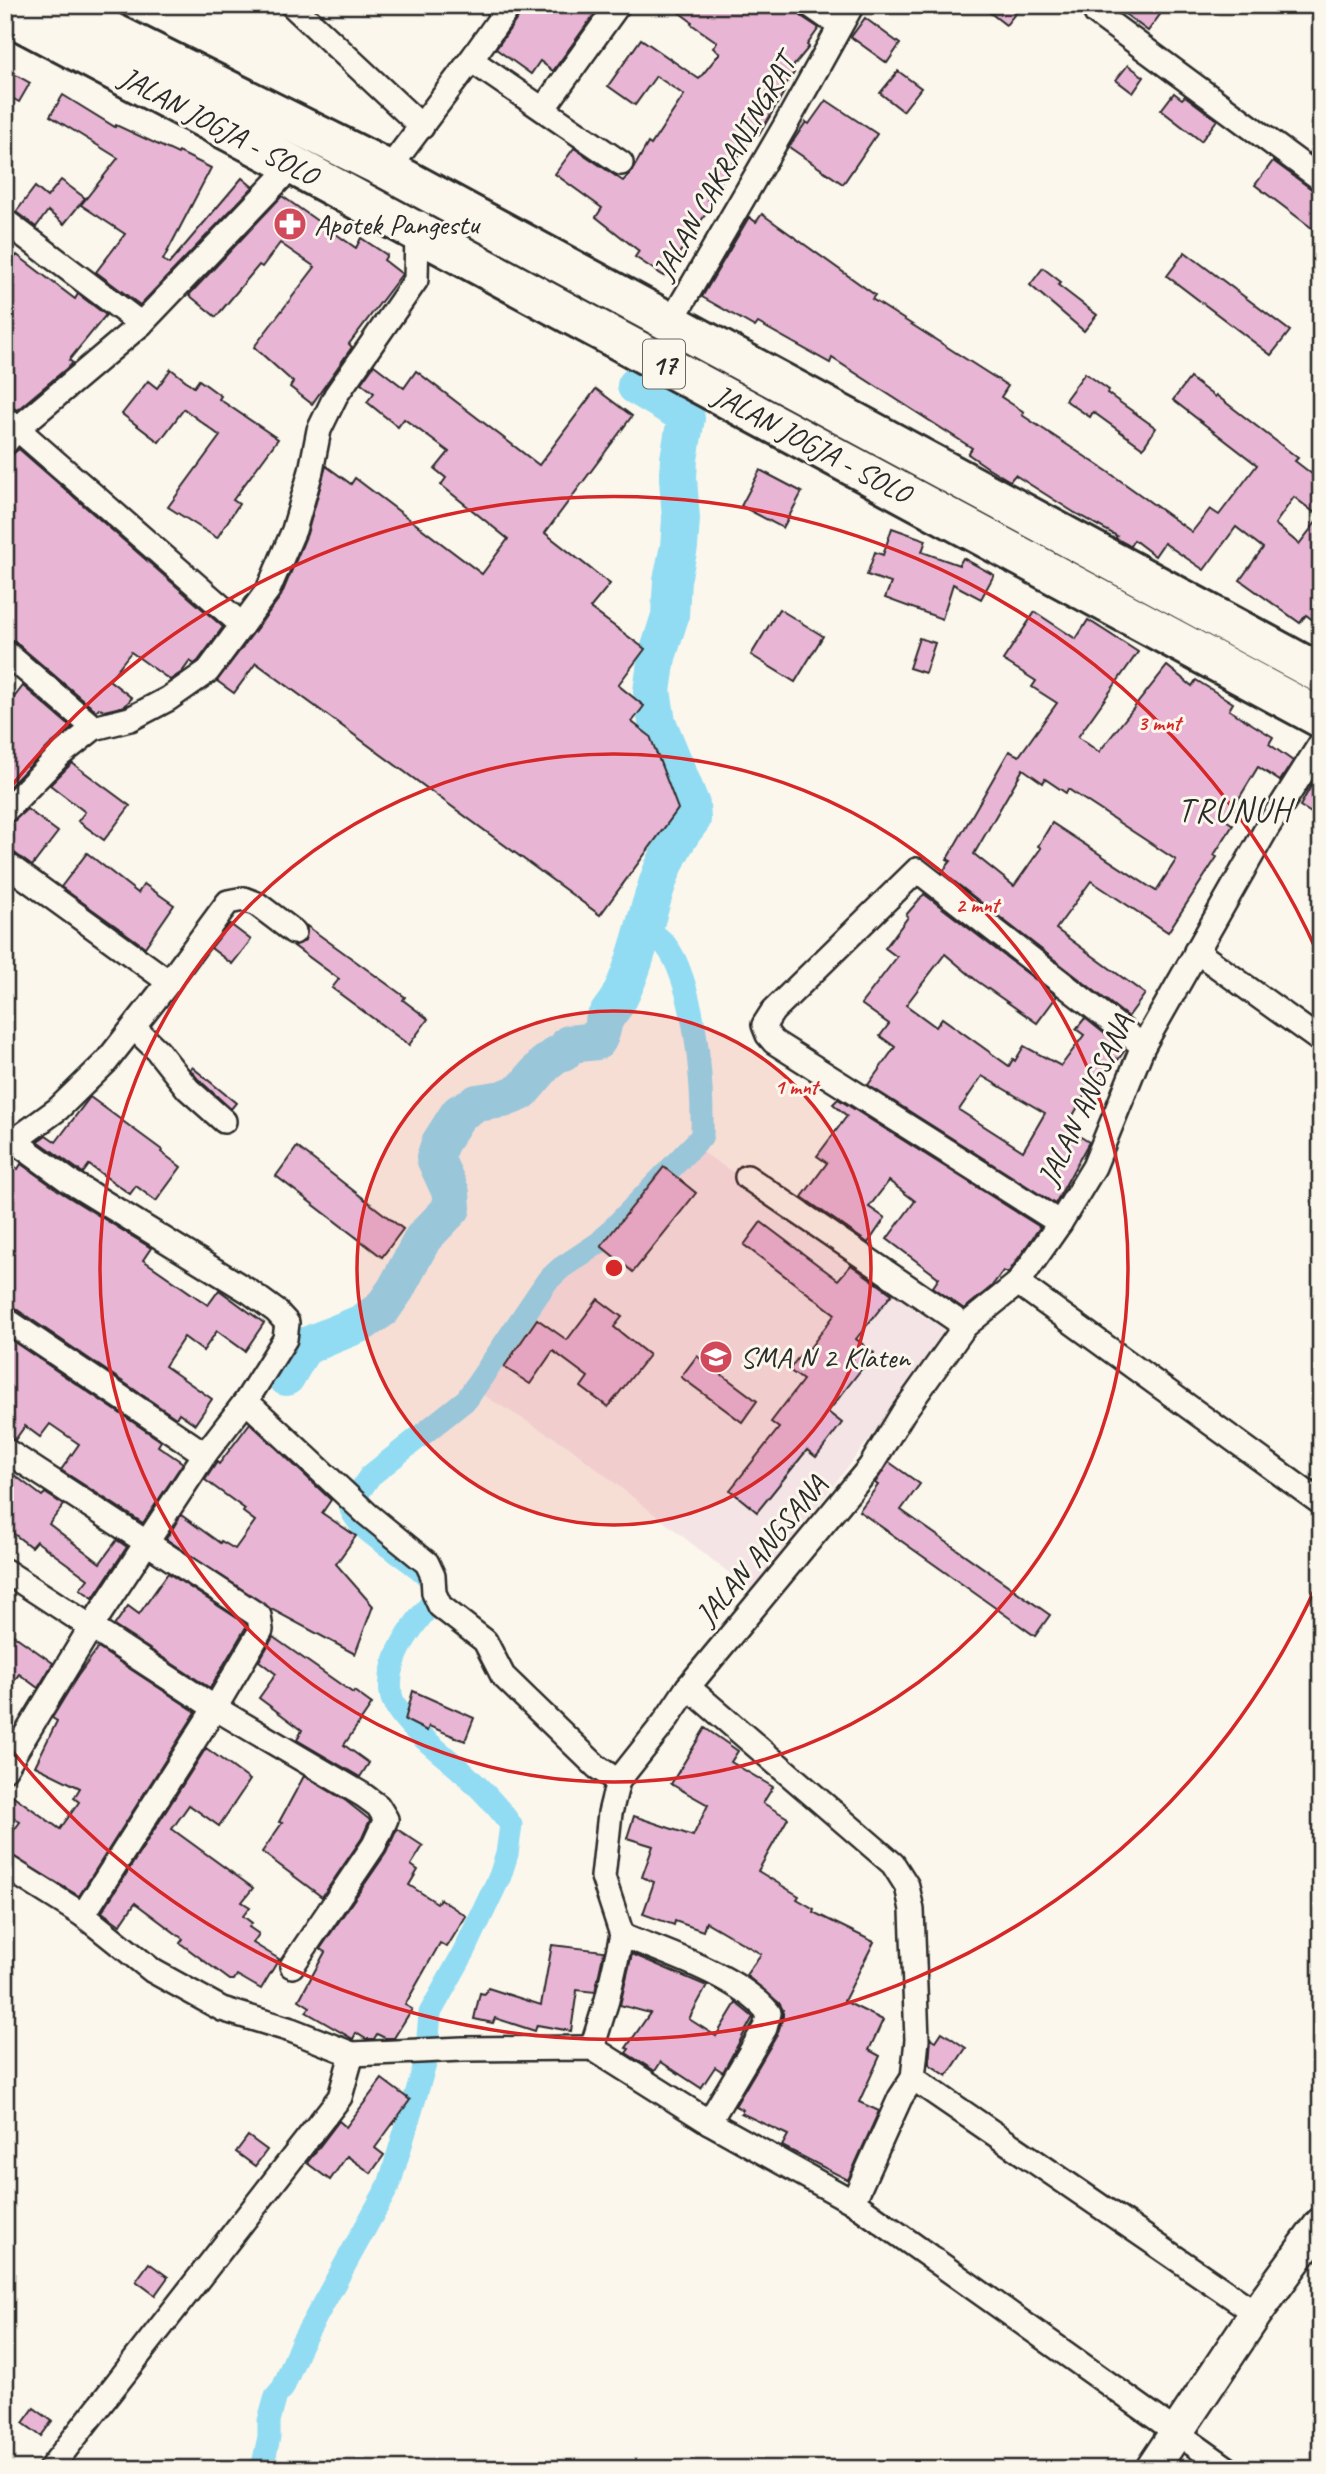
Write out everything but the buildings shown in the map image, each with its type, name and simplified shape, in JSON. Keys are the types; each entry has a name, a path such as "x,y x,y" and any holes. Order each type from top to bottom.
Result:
{"highway":[{"name":"JALAN JOGJA - SOLO","path":"57,5 388,170 1321,674"},
{"name":"JALAN JOGJA - SOLO","path":"6,15 293,165 1321,718"}],"street":[{"path":"292,5 422,127"},
{"path":"388,170 510,5"},
{"path":"543,109 618,5"},
{"path":"810,5 840,26"},
{"name":"JALAN CAKRANINGRAT","path":"671,323 852,5"},
{"path":"1095,5 1096,13 1321,179"},
{"path":"471,60 621,163"},
{"path":"242,625 9,430 141,324 293,165"},
{"path":"5,811 60,755 94,728 130,719 168,699 208,671 268,590 294,530 311,471 319,430 335,395 416,280 417,232 430,194"},
{"path":"5,221 141,324"},
{"path":"5,652 94,728"},
{"name":"JALAN ANGSANA","path":"618,1781 664,1723 688,1687 870,1467 903,1413 965,1326 1018,1283 1060,1223 1094,1167 1143,1046 1195,951 1321,743"},
{"path":"5,863 169,982"},
{"path":"1060,1223 774,1042 764,1025 773,1011 917,870 1143,1046"},
{"path":"5,1769 146,1544 205,1454 246,1401 285,1339 287,1323 276,1311 250,1292 10,1142 58,1109 106,1062 228,902 244,898 257,904 293,932"},
{"path":"1195,951 1321,1041"},
{"path":"134,1028 157,1050 188,1089 225,1121"},
{"path":"747,1177 965,1326"},
{"path":"1018,1283 1321,1503"},
{"path":"5,1319 205,1454"},
{"path":"246,1401 367,1514 427,1563 440,1606 485,1641 503,1676 597,1767 618,1781 610,1813 603,1877 622,1935 607,2000 592,2048"},
{"path":"5,1450 259,1616 261,1630 215,1708 83,1915"},
{"path":"5,1571 215,1708 363,1795 378,1807 386,1819 374,1845 292,1966"},
{"path":"688,1687 892,1864 907,1886 912,1910 917,2040 913,2078 900,2098 853,2202"},
{"path":"5,1866 83,1915 153,1971 222,2008 291,2030 352,2054 463,2049 592,2048 709,2122 853,2202 1228,2469"},
{"path":"622,1935 691,1961 759,2001 769,2013 765,2028 709,2122"},
{"path":"50,2469 340,2097 352,2054"},
{"path":"913,2078 1256,2313"},
{"path":"1152,2469 1256,2313 1321,2224"}],"shaded area":[{"name":"SMA N 2 Klaten","path":"683,1139 958,1324 752,1591 568,1446 475,1390 577,1253"}],"waterway":[{"path":"286,1377 301,1351 308,1345 362,1323 382,1309 396,1289 423,1238 452,1208 451,1193 435,1158 440,1143 459,1113 477,1103 503,1099 521,1092 544,1065 563,1053 569,1044 597,1041 604,1021 628,978 668,856 692,819 691,805 657,722 652,691 657,657 670,616 672,580 679,547 679,459 686,418 636,386"},
{"path":"262,2469 269,2437 269,2421 276,2396 283,2388 301,2344 389,2185 426,2061 430,2013 464,1952 500,1876 507,1854 511,1825 477,1785 411,1726 395,1704 391,1694 391,1681 397,1655 410,1631 435,1599 435,1588 428,1576 368,1531 356,1518 350,1505 370,1476 467,1399 547,1281 561,1268 600,1242 702,1136 700,1073 685,985 675,960 650,929 646,919"}],"place":[{"name":"Apotek Pangestu","path":"290,224"},
{"name":"SMA N 2 Klaten","path":"716,1357"}],"district":[{"name":"TRUNUH","path":"1235,810"}]}
